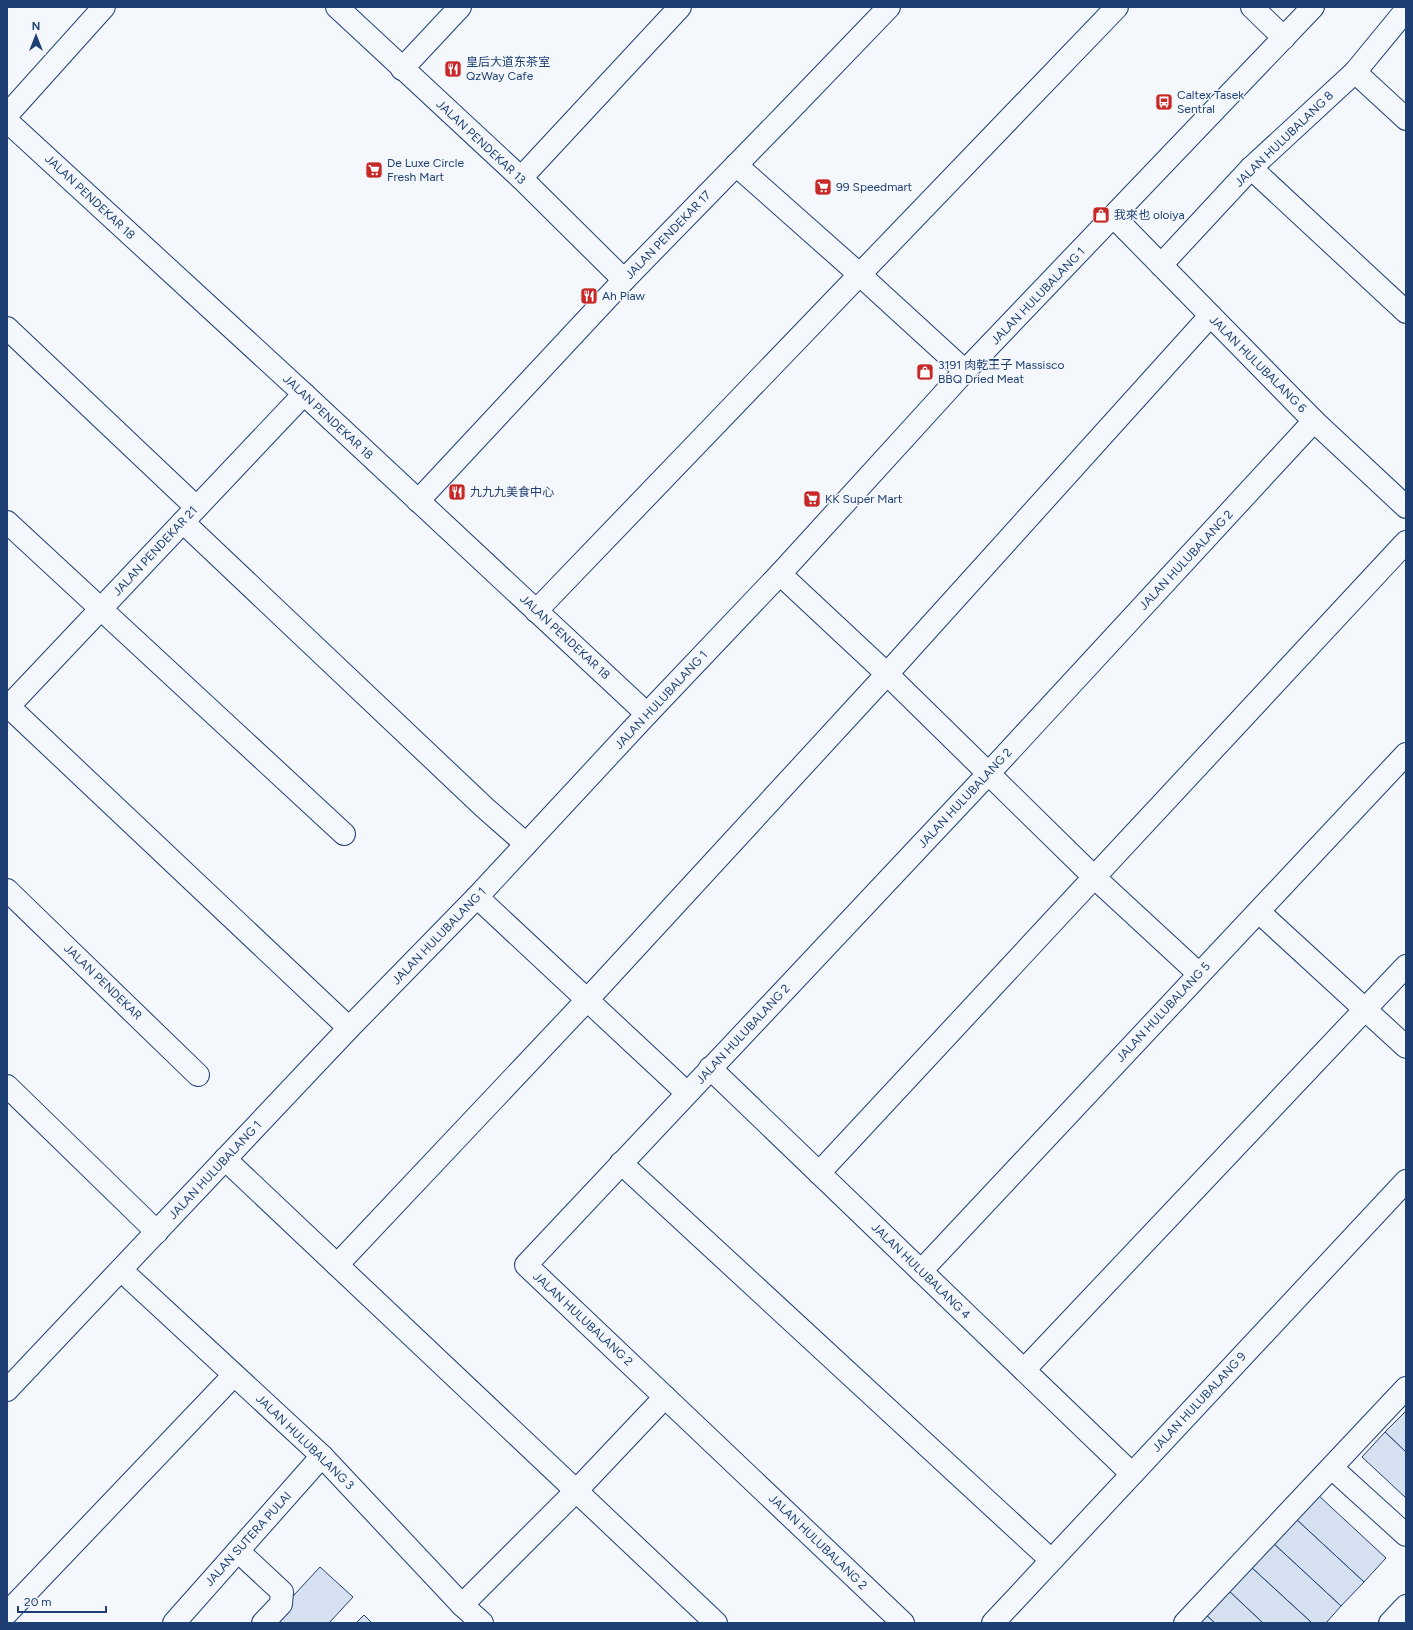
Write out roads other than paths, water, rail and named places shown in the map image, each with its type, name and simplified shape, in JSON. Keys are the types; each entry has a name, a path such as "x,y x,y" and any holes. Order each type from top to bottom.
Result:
{"street":[{"path":"7,115 104,7"},
{"name":"JALAN PENDEKAR 13","path":"336,7 521,178 624,280"},
{"path":"402,69 460,7"},
{"path":"521,178 680,7"},
{"name":"JALAN PENDEKAR 17","path":"418,501 624,280 889,7"},
{"path":"536,610 1117,7"},
{"path":"1252,7 1284,38"},
{"name":"JALAN HULUBALANG 1","path":"7,1390 349,1028 477,896 780,574 965,371 1114,217 1313,7"},
{"name":"JALAN HULUBALANG 8","path":"1161,265 1251,168 1355,72 1406,10"},
{"path":"1355,72 1406,119"},
{"name":"JALAN PENDEKAR 18","path":"7,121 304,394 647,714"},
{"path":"736,165 859,274 965,371"},
{"path":"1251,168 1406,312"},
{"name":"JALAN HULUBALANG 6","path":"1114,217 1314,421 1406,507"},
{"path":"337,1265 587,1000 887,674 1210,316"},
{"path":"7,328 190,515 485,808 526,844"},
{"name":"JALAN PENDEKAR 21","path":"8,707 304,394"},
{"name":"JALAN HULUBALANG 2","path":"903,1623 526,1265 620,1163 988,774 1314,421"},
{"path":"7,522 100,610 344,834"},
{"path":"819,1173 1406,542"},
{"path":"780,574 887,674 1094,877 1199,974"},
{"path":"8,707 349,1028"},
{"name":"JALAN HULUBALANG 5","path":"921,1270 1406,754"},
{"name":"JALAN PENDEKAR","path":"7,890 198,1075"},
{"path":"477,896 687,1093"},
{"path":"1259,912 1406,1047"},
{"path":"1024,1370 1406,966"},
{"name":"JALAN HULUBALANG 4","path":"710,1068 1132,1474"},
{"path":"7,1086 157,1232"},
{"path":"226,1159 716,1623"},
{"path":"620,1163 1051,1560"},
{"name":"JALAN HULUBALANG 9","path":"993,1623 1406,1182"},
{"name":"JALAN HULUBALANG 3","path":"121,1270 322,1456 462,1605 482,1623"},
{"path":"7,1614 234,1375"},
{"path":"1185,1623 1406,1388"},
{"path":"462,1605 576,1490 665,1397"},
{"name":"JALAN SUTERA PULAI","path":"174,1623 322,1456"},
{"path":"1332,1468 1406,1535"},
{"path":"238,1551 282,1592 281,1604 263,1623"},
{"path":"1390,1623 1406,1606"}],"place":[{"name":"皇后大道东茶室 QzWay Cafe","path":"453,69"},
{"name":"Caltex Tasek Sentral","path":"1164,102"},
{"name":"De Luxe Circle Fresh Mart","path":"374,170"},
{"name":"99 Speedmart","path":"823,187"},
{"name":"我來也 oloiya","path":"1101,215"},
{"name":"Ah Piaw","path":"589,296"},
{"name":"3191 肉乾王子 Massisco BBQ Dried Meat","path":"925,372"},
{"name":"九九九美食中心","path":"457,492"},
{"name":"KK Super Mart","path":"812,499"}]}
